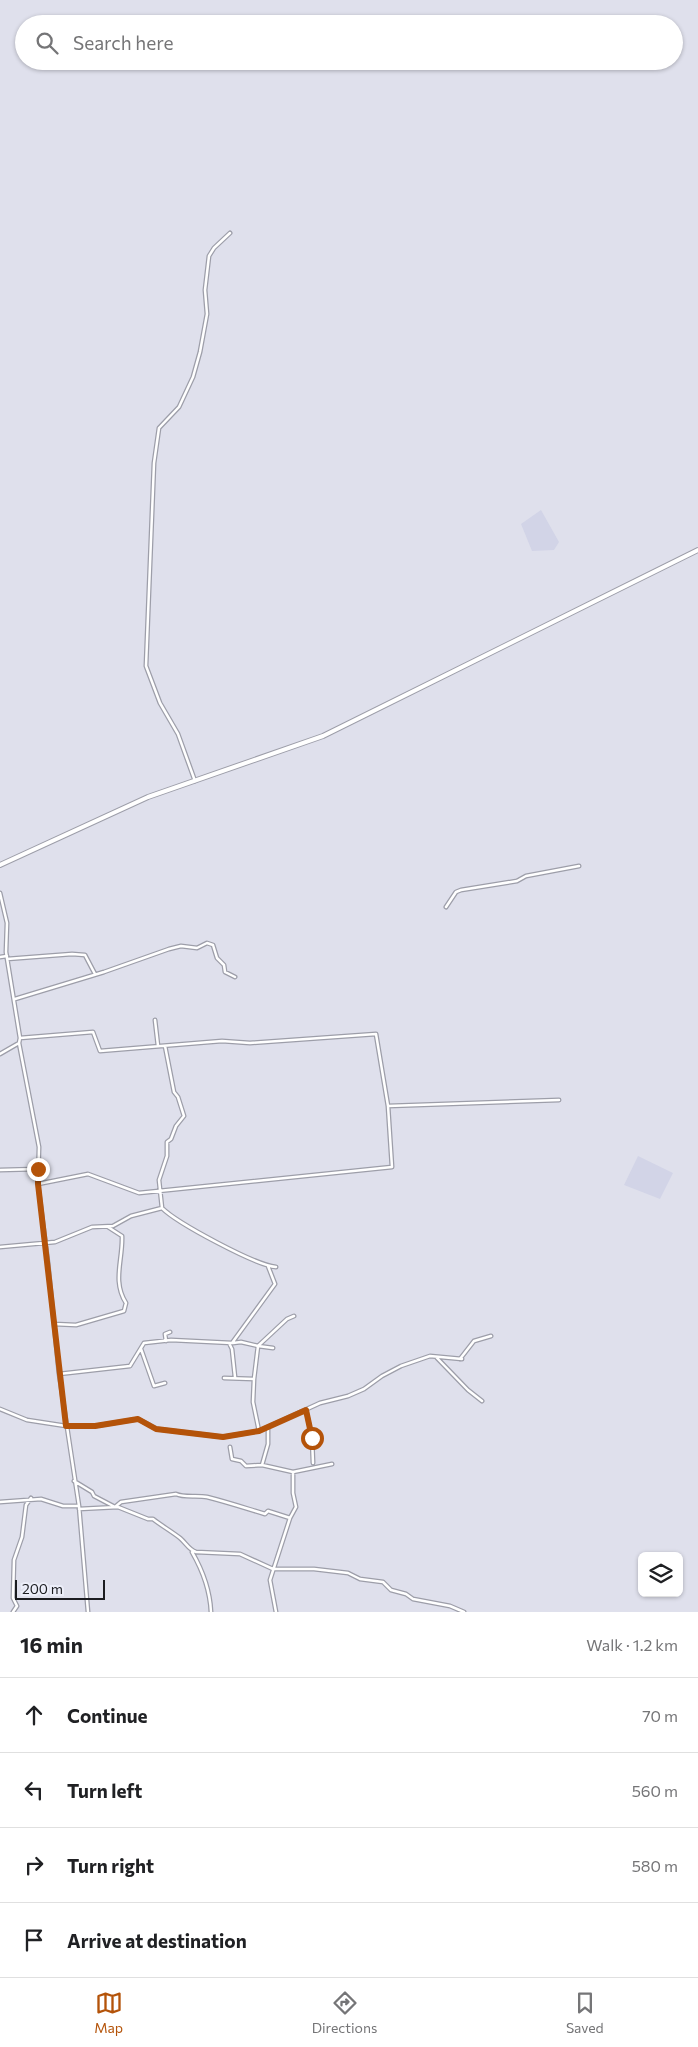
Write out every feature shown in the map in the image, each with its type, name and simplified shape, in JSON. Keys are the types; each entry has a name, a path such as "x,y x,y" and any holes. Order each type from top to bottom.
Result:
{"main road":[{"path":"0,866 148,797 323,736 698,550"}],"street":[{"path":"195,781 178,734 160,703 146,666 154,463 159,428 179,407 193,377 200,352 207,314 205,290 209,256 214,248 230,233"},
{"path":"446,907 456,892 461,890 517,881 526,876 579,866"},
{"path":"0,893 7,924 7,957 15,999 14,1008 20,1038 19,1043 39,1147 38,1184 59,1374 79,1508 88,1612"},
{"path":"15,999 169,949 181,946 197,948 207,943 213,946 217,958 224,965 225,972 234,977"},
{"path":"0,957 85,955 95,974"},
{"path":"155,1020 158,1046"},
{"path":"20,1038 93,1032 100,1051 376,1034 388,1106 392,1166 139,1193 88,1174 38,1184"},
{"path":"0,1054 19,1043"},
{"path":"165,1046 174,1092 178,1097 184,1116 167,1142 167,1156 160,1173 159,1191 162,1208 174,1219 182,1221 203,1235 268,1266 276,1267"},
{"path":"388,1106 559,1100"},
{"path":"0,1170 38,1169"},
{"path":"0,1247 55,1242 92,1226 113,1226 131,1216 162,1208"},
{"path":"54,1324 76,1325 124,1311 126,1303 120,1293 119,1280 123,1248 122,1236 108,1226"},
{"path":"230,1343 275,1284 268,1266"},
{"path":"259,1431 253,1402 258,1346 288,1319 294,1316"},
{"path":"166,1341 165,1334 170,1332"},
{"path":"0,1409 27,1420 66,1426 95,1426 138,1419 156,1429 223,1437 259,1431 320,1403 364,1390 382,1376 401,1366 430,1356 461,1359 474,1341 491,1336"},
{"path":"59,1374 130,1366 144,1343 207,1340 230,1343 241,1342 273,1348"},
{"path":"230,1343 235,1377"},
{"path":"141,1349 151,1382 154,1386 165,1382"},
{"path":"436,1357 468,1390 482,1401"},
{"path":"224,1378 254,1379"},
{"path":"306,1410 312,1442 313,1463"},
{"path":"262,1464 268,1444 268,1427"},
{"path":"230,1448 232,1459 242,1461 246,1466 262,1464 293,1472 332,1464"},
{"path":"276,1612 270,1580 290,1518 296,1507 293,1493 293,1472"},
{"path":"74,1481 92,1492 94,1496 115,1507 148,1519 153,1519 180,1538 191,1550 203,1572 211,1612"},
{"path":"0,1502 41,1498 63,1506 79,1508 115,1507 121,1502 176,1494 182,1497 194,1495 242,1506 265,1514 268,1511 290,1518"},
{"path":"13,1612 17,1606 13,1598 14,1560 22,1538 26,1505 31,1498"},
{"path":"191,1550 240,1554 273,1569 314,1569 348,1574 360,1579 383,1582 391,1590 406,1594 413,1599 450,1606 464,1612"}],"shaded area":[{"path":"541,510 559,542 554,550 532,551 521,524"},
{"path":"638,1156 673,1173 660,1199 624,1185"}],"route":[{"path":"38,1169 38,1184 66,1426 95,1426 138,1419 156,1429 223,1437 259,1431 306,1410 312,1438"}]}
